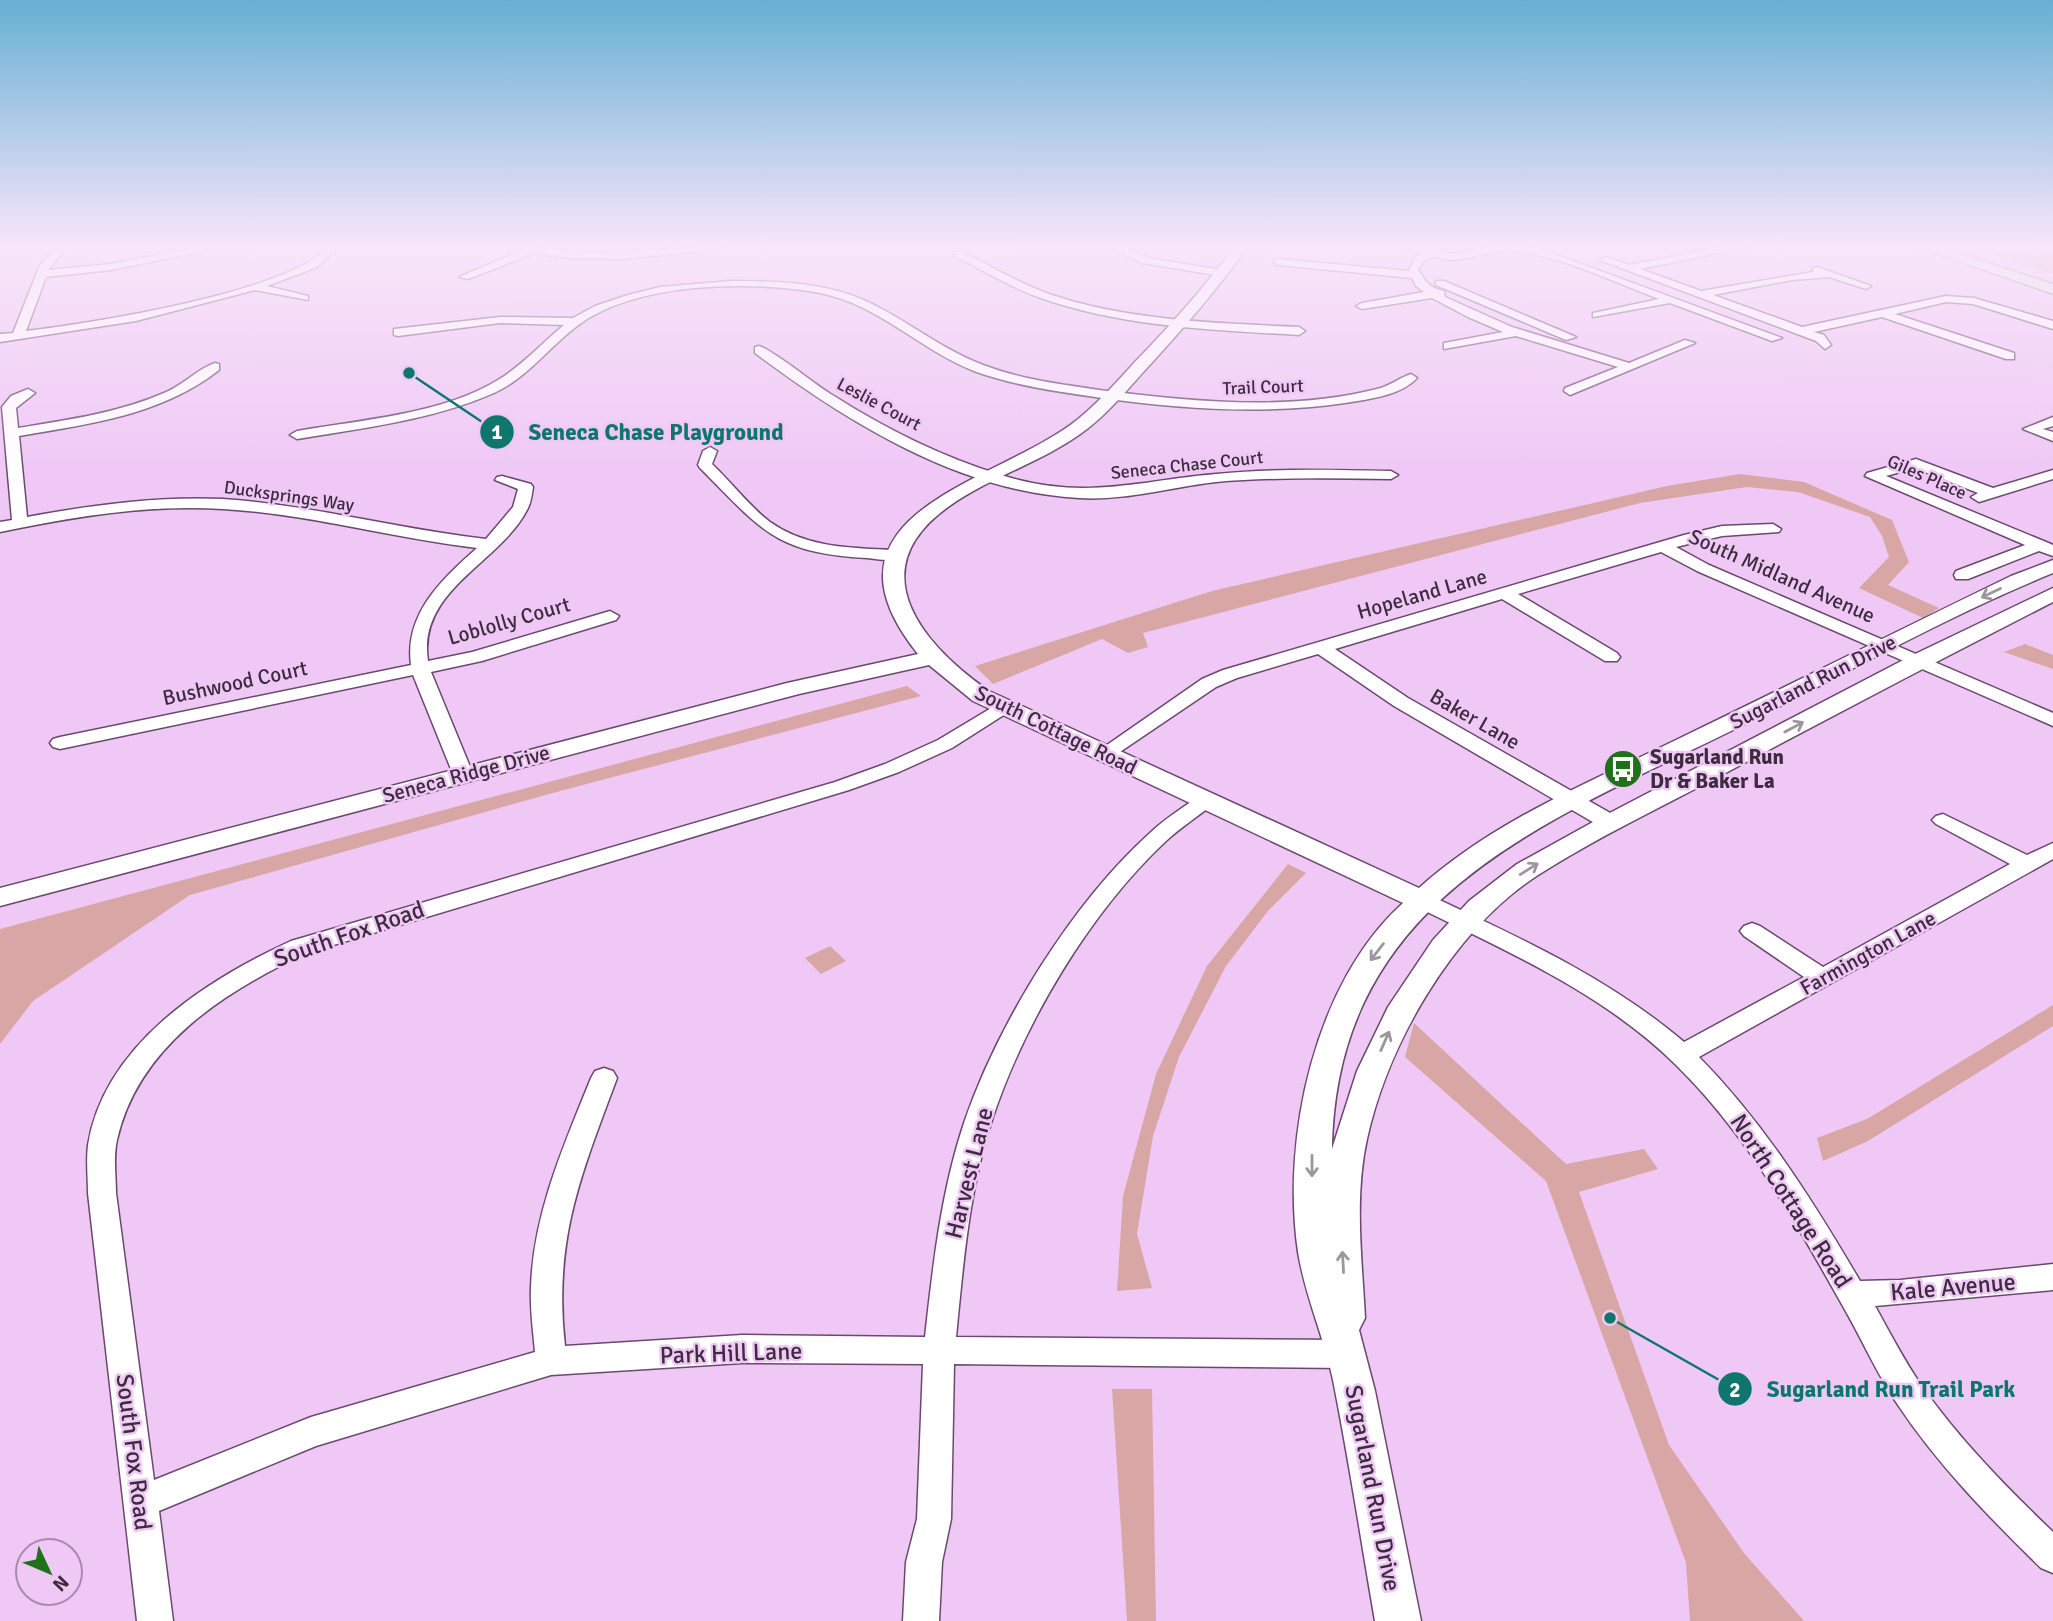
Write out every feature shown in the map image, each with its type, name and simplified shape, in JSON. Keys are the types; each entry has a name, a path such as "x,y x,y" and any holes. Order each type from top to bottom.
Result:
{"street":[{"path":"18,336 23,322"},
{"path":"0,338 125,322"},
{"path":"398,332 486,322"},
{"path":"562,322 575,322"},
{"path":"297,435 413,413 486,391 509,380 575,322"},
{"name":"Trail Court","path":"893,322 951,356 985,370 1041,384 1113,396 1207,406 1287,406 1328,402 1386,391 1399,388 1410,378"},
{"path":"710,451 705,465 764,524 780,535 796,542 834,551 895,555 915,525 929,512 989,477 1060,441 1113,396 1181,322 1299,331"},
{"path":"1493,322 1517,333 1631,367"},
{"path":"1531,322 1575,339"},
{"path":"1731,322 1776,338"},
{"path":"1775,322 1820,338 1825,345"},
{"path":"1801,331 1844,322"},
{"path":"1909,322 2010,356"},
{"path":"1448,346 1546,328"},
{"path":"1570,391 1689,343"},
{"name":"Leslie Court","path":"758,351 790,375 841,406 935,455 989,477"},
{"path":"10,433 137,407 190,385 215,367"},
{"path":"20,523 9,407 16,399 28,393"},
{"path":"2053,421 2030,429 2053,437"},
{"name":"Giles Place","path":"1992,493 1916,463 1872,476 2049,554"},
{"name":"Seneca Chase Court","path":"989,477 1041,490 1096,494 1252,476 1391,474"},
{"path":"1947,507 2051,476"},
{"path":"463,774 420,668 418,639 428,611 447,584 514,519 526,497 526,487 502,480"},
{"name":"Ducksprings Way","path":"0,527 136,506 224,504 427,538 488,544"},
{"name":"Hopeland Lane","path":"1104,754 1209,683 1230,674 1662,546 1722,531 1773,529"},
{"name":"South Midland Avenue","path":"1662,546 1703,568 2053,720"},
{"path":"1962,575 2049,554"},
{"name":"Sugarland Run Drive","path":"1398,1621 1347,1354 1320,1267 1312,1208 1312,1149 1316,1107 1333,1037 1356,983 1384,943 1422,900 1472,858 1569,799 1675,750 2018,580 2049,554"},
{"name":"South Cottage Road","path":"895,555 893,581 897,606 909,628 956,679 1003,707 1422,900"},
{"path":"1505,594 1611,657"},
{"name":"Sugarland Run Drive","path":"1347,1354 1341,1217 1350,1139 1388,1034 1424,972 1479,907 1527,870 1611,823 1919,661 2053,594"},
{"name":"Loblolly Court","path":"420,668 507,649 610,616"},
{"name":"Baker Lane","path":"1320,647 1401,702 1611,823"},
{"name":"Seneca Ridge Drive","path":"0,897 807,685 933,657"},
{"name":"Bushwood Court","path":"60,743 420,668"},
{"name":"South Fox Road","path":"155,1621 102,1192 101,1160 103,1139 114,1104 131,1075 171,1028 230,983 299,947 842,786 892,768 945,744 1003,707"},
{"name":"Harvest Lane","path":"921,1621 924,1562 934,1519 939,1352 949,1255 967,1161 992,1083 1013,1036 1061,955 1102,899 1160,835 1205,801"},
{"path":"1942,820 2028,865"},
{"name":"Farmington Lane","path":"1682,1055 2053,850"},
{"name":"North Cottage Road","path":"1422,900 1573,977 1682,1055 1718,1092 1766,1154 1852,1294 1908,1392 1937,1433 1968,1470 2053,1556"},
{"path":"1752,931 1823,978"},
{"path":"551,1361 545,1283 550,1235 560,1193 604,1078"},
{"name":"Kale Avenue","path":"1852,1294 1900,1293 2053,1277"},
{"name":"Park Hill Lane","path":"140,1502 322,1429 551,1361 742,1349 939,1352 1137,1350 1347,1354"}],"shaded area":[{"path":"1740,474 1804,482 1892,520 1909,562 1888,585 1939,608 1923,618 1859,588 1889,557 1882,536 1870,517 1798,492 1747,487 1640,503 1143,633 1148,647 1128,653 1102,639 993,684 975,666 1212,591 1667,486"},
{"path":"2025,644 2053,655 2053,669 2004,652"},
{"path":"907,686 921,696 560,791 190,895 33,1001 0,1044 0,929"},
{"path":"1288,864 1306,873 1268,911 1226,966 1179,1057 1153,1136 1137,1234 1152,1288 1117,1291 1123,1196 1156,1074 1207,966"},
{"path":"830,946 846,961 821,974 805,958"},
{"path":"2053,1005 2053,1026 1868,1141 1823,1161 1817,1138 1867,1119"},
{"path":"1414,1023 1566,1164 1644,1149 1658,1169 1579,1192 1669,1445 1744,1553 1804,1621 1690,1621 1686,1563 1546,1181 1405,1057"},
{"path":"1112,1389 1152,1389 1156,1621 1127,1621"}],"place":[{"name":"Seneca Chase Playground","path":"409,373"},
{"name":"Sugarland Run Dr & Baker La","path":"1623,769"},
{"name":"Sugarland Run Trail Park","path":"1610,1318"}]}
